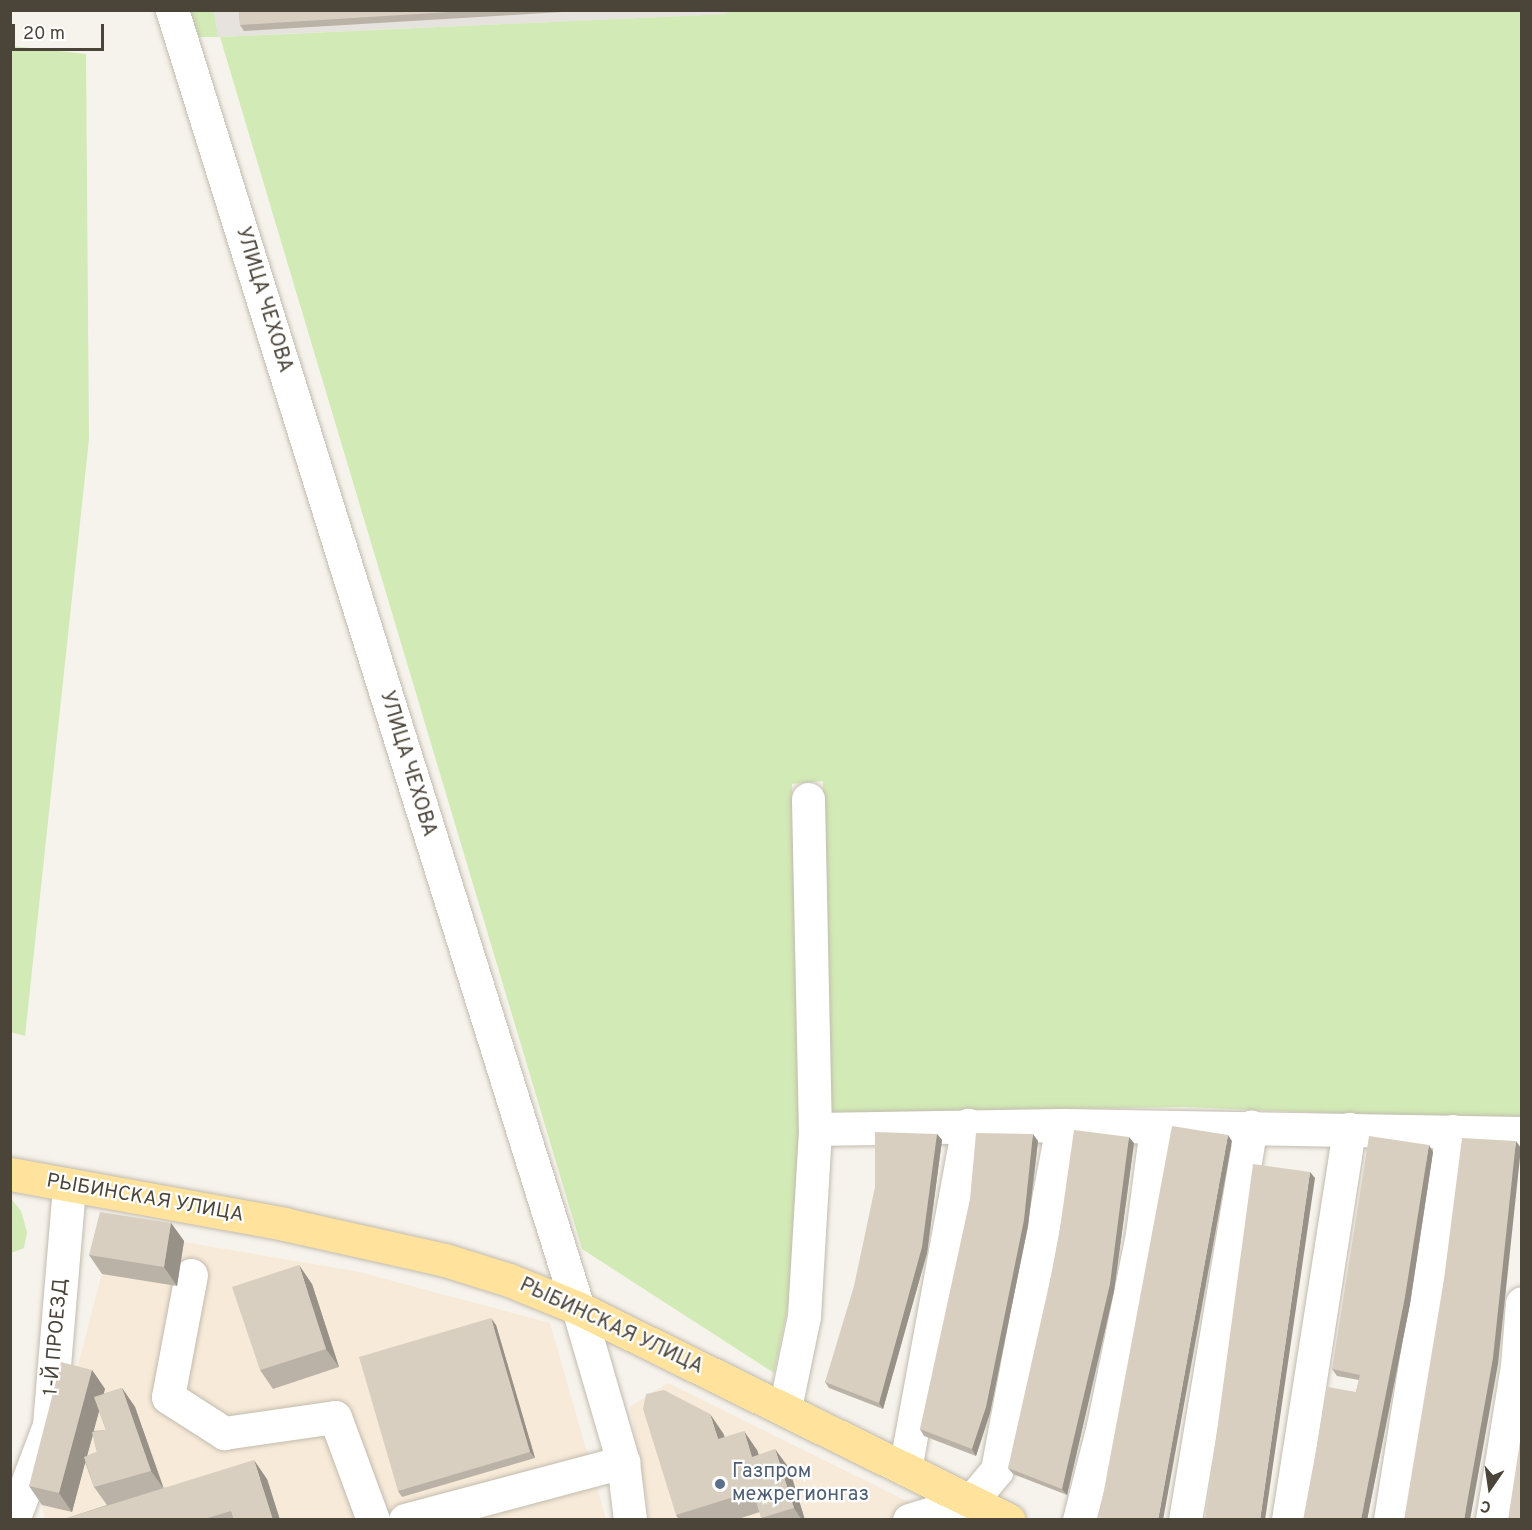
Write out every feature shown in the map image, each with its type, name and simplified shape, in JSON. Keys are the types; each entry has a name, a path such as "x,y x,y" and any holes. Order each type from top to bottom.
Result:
{"main road":[{"name":"РЫБИНСКАЯ УЛИЦА","path":"10,1174 284,1224 445,1260 548,1294 785,1408 1009,1520"}],"street":[{"name":"УЛИЦА ЧЕХОВА","path":"172,10 578,1308 623,1462 630,1520"},
{"path":"785,1408 804,1316 815,1129 808,799"},
{"path":"905,1469 968,1125"},
{"path":"815,1129 1062,1125 1521,1133"},
{"path":"909,1520 971,1501 997,1470 1062,1125"},
{"path":"1078,1520 1103,1426 1142,1234 1156,1127"},
{"path":"1185,1520 1251,1127"},
{"path":"1288,1520 1349,1129"},
{"path":"1390,1520 1452,1131"},
{"name":"1-Й ПРОЕЗД","path":"13,1520 49,1425 69,1185"},
{"path":"191,1275 168,1397 224,1433 335,1416 373,1520"},
{"path":"1492,1520 1517,1366 1521,1303"},
{"path":"405,1520 623,1462"}],"shaded area":[{"path":"727,10 727,14 218,37 214,11"},
{"path":"113,1230 355,1271 550,1323 606,1519 45,1520 42,1505"},
{"path":"668,1383 943,1519 650,1519 630,1407"}],"green space":[{"path":"727,10 1521,11 1521,1121 1184,1107 827,1113 823,781 792,784 803,1111 789,1302 774,1373 582,1249 220,37 727,14"},
{"path":"190,11 214,11 218,37 199,37"},
{"path":"11,46 86,54 89,439 25,1036 10,1032"},
{"path":"10,1197 21,1211 27,1232 24,1248 11,1253"}],"building":[{"path":"239,10 482,10 240,25"},
{"path":"1172,1126 1228,1135 1158,1520 1107,1520 1099,1517"},
{"path":"1074,1130 1129,1137 1110,1284 1062,1489 1008,1468 1057,1249"},
{"path":"875,1132 937,1134 922,1247 879,1403 825,1382 854,1286 875,1187"},
{"path":"976,1133 1033,1134 1024,1220 986,1407 972,1449 920,1429 970,1199"},
{"path":"1369,1136 1429,1145 1405,1297 1361,1520 1303,1520 1328,1387 1356,1392 1360,1375 1332,1369"},
{"path":"1462,1138 1516,1141 1493,1358 1464,1520 1404,1520 1444,1279"},
{"path":"1253,1164 1310,1172 1260,1520 1205,1520"},
{"path":"100,1212 171,1223 164,1267 89,1255"},
{"path":"299,1265 326,1349 260,1370 232,1287"},
{"path":"491,1318 530,1452 398,1491 359,1357"},
{"path":"61,1362 92,1370 59,1493 29,1486"},
{"path":"122,1388 151,1471 94,1487 84,1457 97,1452 92,1432 106,1430 94,1397"},
{"path":"664,1390 710,1414 718,1439 744,1431 752,1457 775,1449 794,1508 761,1518 753,1491 676,1515 643,1409 646,1394"},
{"path":"1521,1435 1521,1520 1508,1520"},
{"path":"254,1460 273,1520 234,1520 231,1511 201,1520 61,1520"}],"place":[{"name":"Газпром межрегионгаз","path":"720,1484"}]}
